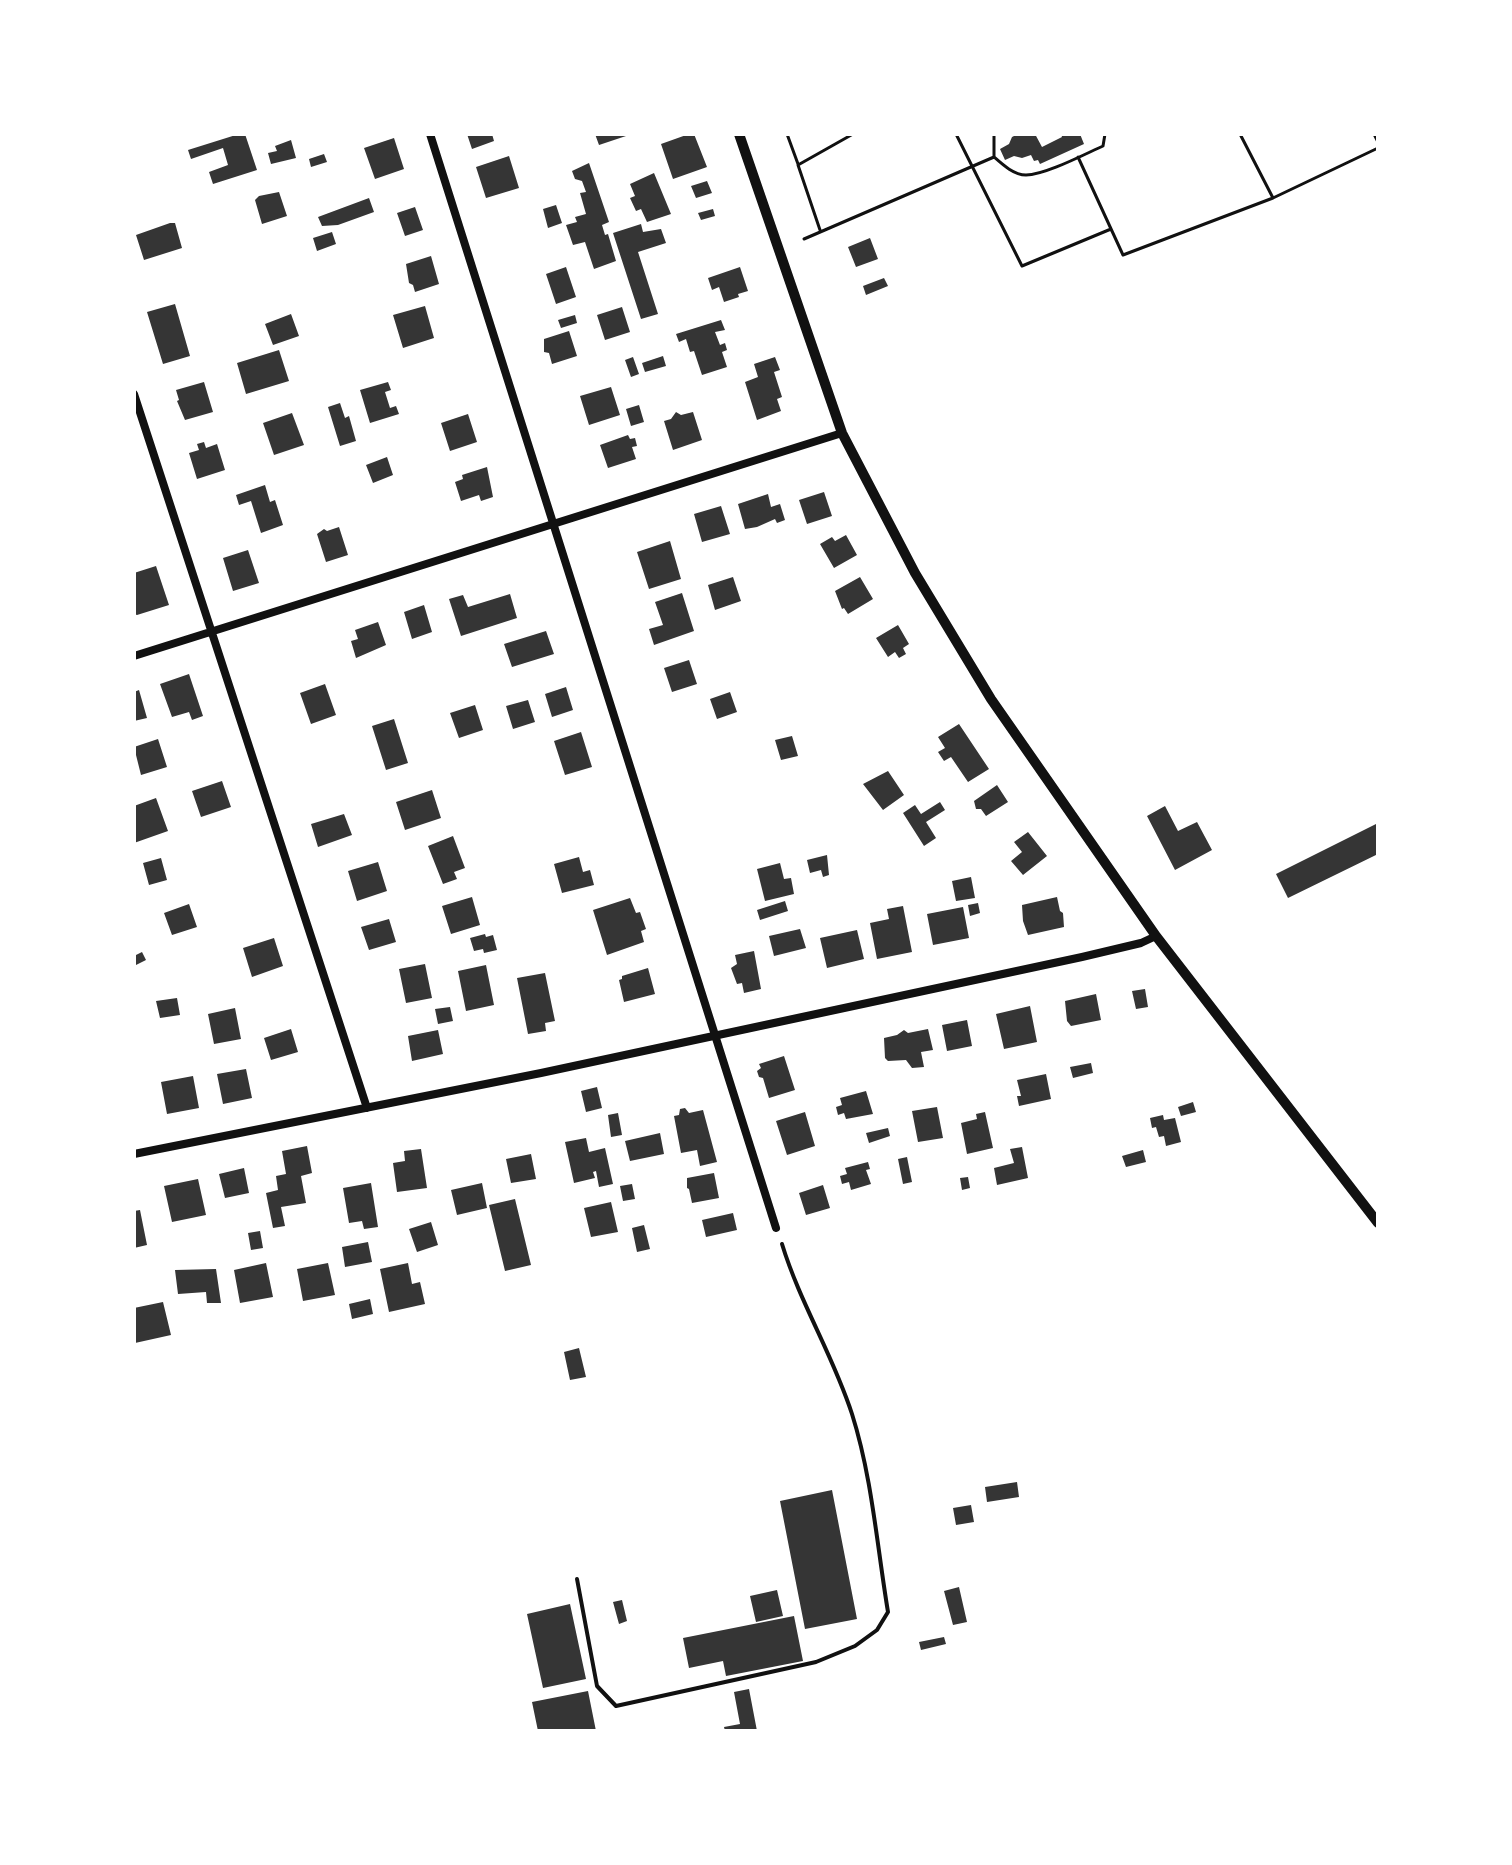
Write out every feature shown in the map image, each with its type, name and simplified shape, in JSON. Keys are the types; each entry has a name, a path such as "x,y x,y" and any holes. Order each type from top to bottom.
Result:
{"street":[{"path":"430,134 776,1228"},
{"path":"739,134 842,433 915,573 991,699 1156,936 1378,1223"},
{"path":"134,394 367,1108"},
{"path":"134,656 842,433"},
{"path":"134,1154 1096,954 1156,936"}],"lane":[{"path":"577,1579 597,1686 616,1706 816,1662 855,1646 877,1630 888,1612 867,1477 852,1414 790,1271 782,1244"}],"path":[{"path":"787,134 821,232"},
{"path":"798,165 853,134"},
{"path":"956,134 1022,266 1111,229"},
{"path":"994,134 994,157 1006,169 1026,175 1103,146 1105,134"},
{"path":"1240,134 1273,198"},
{"path":"1374,134 1378,142"},
{"path":"1078,157 1123,255 1273,198 1378,148"},
{"path":"804,239 994,157"}],"building":[{"path":"245,134 257,170 213,184 209,172 228,165 223,148 191,159 188,150"},
{"path":"467,134 492,134 494,141 472,149"},
{"path":"595,134 629,134 629,135 599,145"},
{"path":"694,134 707,167 673,179 661,144"},
{"path":"1018,134 1035,134 1042,147 1062,137 1061,134 1080,134 1084,144 1040,164 1031,155 1005,160 1000,149"},
{"path":"394,138 404,169 375,179 364,148"},
{"path":"291,140 296,158 271,164 268,153 277,151 275,146"},
{"path":"324,154 327,162 311,167 309,159"},
{"path":"509,156 519,188 486,198 476,167"},
{"path":"589,163 609,222 602,225 616,261 594,269 585,242 573,245 566,225 577,222 575,217 586,214 580,193 586,192 582,181 575,179 572,171"},
{"path":"654,173 671,214 647,222 641,209 636,211 630,198 635,196 630,184"},
{"path":"707,181 712,193 696,198 691,186"},
{"path":"279,192 287,216 262,224 255,200 259,196"},
{"path":"369,198 374,212 338,225 322,226 318,217"},
{"path":"556,205 562,223 548,228 543,209"},
{"path":"415,207 423,230 405,236 397,213"},
{"path":"713,209 715,216 701,220 698,213"},
{"path":"175,223 182,248 144,260 136,235"},
{"path":"641,224 643,232 661,229 666,243 638,252 658,314 641,319 613,233"},
{"path":"332,232 336,244 317,251 313,238"},
{"path":"870,238 878,259 856,267 848,247"},
{"path":"431,256 439,284 415,292 409,283 406,264"},
{"path":"566,267 576,297 556,304 546,274"},
{"path":"740,267 748,291 724,302 719,287 712,290 708,278"},
{"path":"884,278 888,286 866,295 863,286"},
{"path":"175,304 190,356 163,364 147,312"},
{"path":"425,306 434,338 403,348 393,315"},
{"path":"622,307 630,332 605,340 597,315"},
{"path":"291,314 299,336 273,345 265,324"},
{"path":"575,315 577,323 561,328 558,320"},
{"path":"721,320 725,330 715,332 720,345 725,343 727,350 722,352 727,367 702,375 694,351 690,352 686,339 679,342 676,334"},
{"path":"569,331 577,356 552,364 549,353 544,352 544,339"},
{"path":"279,350 289,381 246,394 237,363"},
{"path":"663,356 666,366 645,372 642,363"},
{"path":"633,357 639,374 631,377 625,360"},
{"path":"775,357 780,370 774,372 782,397 777,399 781,411 757,420 745,382 758,377 754,364"},
{"path":"204,382 213,412 185,420 176,390"},
{"path":"388,382 391,390 385,392 390,408 396,406 399,414 370,423 360,390"},
{"path":"611,387 620,415 589,425 580,396"},
{"path":"340,403 345,418 349,416 356,441 340,446 328,407"},
{"path":"639,405 644,422 631,426 626,409"},
{"path":"676,412 681,415 693,412 702,440 673,450 664,421 671,419"},
{"path":"292,413 304,445 274,455 263,423"},
{"path":"468,414 477,442 450,451 441,423"},
{"path":"628,435 630,439 635,438 637,446 632,447 636,459 608,468 600,445"},
{"path":"204,442 206,448 217,444 225,470 197,479 189,453 199,450 197,444"},
{"path":"387,457 393,475 373,483 366,465"},
{"path":"487,467 493,497 481,501 479,495 461,501 455,482 463,479 462,475"},
{"path":"265,485 270,502 275,500 283,525 261,533 251,501 239,505 236,495"},
{"path":"824,492 832,516 807,524 799,500"},
{"path":"768,494 771,507 780,504 785,520 777,523 775,519 745,529 738,504"},
{"path":"721,506 730,534 702,542 694,514"},
{"path":"339,527 348,555 326,562 317,534 324,529"},
{"path":"846,535 857,555 834,568 820,544 832,537 835,541"},
{"path":"670,541 681,579 649,589 637,552"},
{"path":"248,550 259,583 233,591 223,558"},
{"path":"156,566 169,605 134,614 134,573"},
{"path":"733,577 741,601 715,610 708,585"},
{"path":"860,577 873,599 848,614 842,609 835,591"},
{"path":"682,593 694,631 654,645 649,629 663,625 655,602"},
{"path":"510,594 517,618 461,636 449,599 463,595 468,607"},
{"path":"424,605 432,632 412,639 404,612"},
{"path":"378,622 386,645 356,658 351,641 358,639 355,630"},
{"path":"898,625 909,644 903,648 906,654 899,658 895,652 888,657 876,638"},
{"path":"546,631 554,654 512,667 504,644"},
{"path":"689,660 697,684 672,692 664,668"},
{"path":"189,674 203,716 192,720 189,712 172,717 160,684"},
{"path":"325,684 336,715 311,724 300,693"},
{"path":"566,687 573,710 552,717 545,694"},
{"path":"139,690 147,718 134,721 134,692"},
{"path":"730,692 737,712 717,719 710,699"},
{"path":"528,700 535,722 513,729 506,706"},
{"path":"475,705 483,730 459,738 450,713"},
{"path":"394,719 408,763 386,770 372,726"},
{"path":"959,724 989,769 968,782 951,757 944,761 938,752 945,748 938,737"},
{"path":"581,732 592,767 565,775 554,741"},
{"path":"792,736 798,756 781,760 775,740"},
{"path":"158,739 167,767 141,775 134,747"},
{"path":"888,771 904,795 883,810 863,784"},
{"path":"222,781 231,807 201,817 192,791"},
{"path":"997,785 1008,802 986,816 981,809 976,809 974,801"},
{"path":"432,790 441,818 405,830 396,802"},
{"path":"156,798 168,831 134,843 134,806"},
{"path":"940,802 945,810 926,822 936,838 924,846 903,813 915,805 921,814"},
{"path":"1165,806 1178,831 1197,822 1212,850 1175,870 1147,816"},
{"path":"344,814 352,835 318,847 311,824"},
{"path":"1378,823 1378,854 1288,898 1276,874"},
{"path":"1028,832 1047,856 1023,875 1011,861 1022,852 1014,842"},
{"path":"453,836 465,868 454,872 457,879 443,884 428,846"},
{"path":"827,855 829,875 823,877 821,870 810,873 807,860"},
{"path":"579,857 583,872 590,870 594,885 562,893 554,864"},
{"path":"161,858 167,880 149,885 143,863"},
{"path":"378,862 387,891 357,901 348,871"},
{"path":"780,863 784,879 791,878 794,894 765,901 757,869"},
{"path":"971,877 975,898 956,901 952,881"},
{"path":"472,897 480,925 451,934 442,906"},
{"path":"1057,897 1064,927 1028,935 1022,905"},
{"path":"630,898 636,913 640,912 646,929 641,931 644,942 607,955 593,910"},
{"path":"785,901 788,911 760,920 757,910"},
{"path":"978,903 980,913 970,916 968,905"},
{"path":"189,904 197,927 172,935 164,913"},
{"path":"903,906 912,952 877,959 870,923 889,919 887,909"},
{"path":"963,907 969,938 933,945 927,914"},
{"path":"389,919 396,942 369,950 361,927"},
{"path":"800,929 806,948 774,956 769,936"},
{"path":"857,930 864,959 827,968 820,938"},
{"path":"485,934 486,937 493,935 497,950 484,953 483,949 474,951 470,938"},
{"path":"274,938 283,966 252,977 243,948"},
{"path":"754,951 761,989 744,993 742,983 737,984 731,968 737,964 735,955"},
{"path":"142,952 146,960 134,966 134,956"},
{"path":"425,964 432,998 406,1003 399,969"},
{"path":"486,965 494,1005 466,1011 458,971"},
{"path":"648,968 655,994 624,1002 619,980 622,976"},
{"path":"545,973 555,1021 545,1023 546,1031 528,1034 517,978"},
{"path":"1145,989 1148,1007 1136,1009 1132,991"},
{"path":"1096,994 1101,1020 1071,1026 1067,1021 1065,1001"},
{"path":"177,998 180,1015 160,1018 156,1001"},
{"path":"1030,1006 1037,1042 1004,1049 996,1014"},
{"path":"450,1007 453,1021 438,1024 435,1009"},
{"path":"235,1008 241,1039 214,1044 208,1014"},
{"path":"967,1020 972,1046 947,1051 942,1025"},
{"path":"291,1029 298,1052 271,1060 264,1038"},
{"path":"928,1029 933,1050 921,1052 924,1067 912,1068 906,1060 888,1061 885,1058 884,1038 904,1030 908,1033"},
{"path":"438,1030 443,1054 412,1061 408,1036"},
{"path":"784,1056 795,1090 769,1098 763,1078 757,1071 761,1068 759,1064"},
{"path":"1091,1063 1093,1073 1073,1078 1070,1067"},
{"path":"246,1069 252,1098 223,1104 217,1074"},
{"path":"1046,1074 1051,1099 1019,1106 1017,1096 1021,1096 1017,1080"},
{"path":"193,1076 199,1108 167,1114 161,1082"},
{"path":"597,1087 602,1108 586,1112 581,1091"},
{"path":"866,1091 873,1114 846,1119 844,1113 838,1115 836,1107 842,1105 840,1098"},
{"path":"1193,1102 1196,1112 1181,1116 1178,1107"},
{"path":"937,1107 943,1138 918,1142 912,1111"},
{"path":"685,1108 689,1113 703,1110 717,1162 700,1166 697,1150 681,1153 674,1116"},
{"path":"805,1112 815,1146 787,1155 776,1121"},
{"path":"985,1112 993,1148 967,1154 961,1123 977,1119 976,1114"},
{"path":"618,1113 622,1135 611,1137 608,1115"},
{"path":"1163,1115 1164,1120 1175,1118 1181,1142 1166,1146 1164,1136 1159,1137 1156,1127 1152,1128 1150,1118"},
{"path":"888,1128 890,1136 869,1143 866,1133"},
{"path":"660,1133 664,1154 630,1161 625,1141"},
{"path":"586,1138 589,1152 605,1148 613,1184 599,1187 596,1171 593,1172 595,1178 574,1183 565,1142"},
{"path":"307,1146 312,1173 301,1176 306,1203 281,1207 285,1226 273,1228 266,1193 278,1190 276,1176 286,1174 282,1151"},
{"path":"1022,1147 1028,1178 997,1185 994,1168 1014,1163 1010,1149"},
{"path":"421,1149 427,1188 397,1192 393,1163 405,1161 404,1151"},
{"path":"1143,1150 1146,1162 1126,1167 1122,1156"},
{"path":"531,1154 536,1179 511,1183 506,1159"},
{"path":"907,1157 912,1182 903,1184 898,1159"},
{"path":"868,1162 870,1169 866,1170 871,1184 851,1190 849,1182 842,1184 840,1176 847,1174 845,1168"},
{"path":"244,1168 249,1193 225,1198 219,1174"},
{"path":"714,1173 719,1198 692,1203 687,1178"},
{"path":"968,1177 970,1188 962,1190 960,1178"},
{"path":"198,1179 206,1215 172,1222 164,1186"},
{"path":"371,1183 378,1227 364,1229 362,1221 349,1223 343,1188"},
{"path":"482,1183 487,1208 457,1215 451,1190"},
{"path":"632,1184 635,1199 623,1201 620,1186"},
{"path":"823,1185 830,1208 806,1215 799,1193"},
{"path":"515,1199 531,1265 505,1271 489,1205"},
{"path":"611,1202 618,1232 591,1237 584,1208"},
{"path":"140,1210 147,1245 134,1248 134,1211"},
{"path":"733,1213 737,1230 706,1237 702,1220"},
{"path":"431,1222 438,1245 417,1252 409,1229"},
{"path":"644,1225 650,1249 637,1252 632,1228"},
{"path":"260,1231 263,1248 251,1250 248,1233"},
{"path":"368,1242 372,1262 345,1267 342,1247"},
{"path":"266,1263 273,1297 240,1303 234,1270"},
{"path":"328,1263 335,1295 303,1301 297,1269"},
{"path":"408,1263 412,1284 420,1282 425,1304 389,1312 380,1269"},
{"path":"216,1269 221,1303 207,1303 206,1292 178,1294 175,1270"},
{"path":"370,1299 373,1314 352,1319 349,1304"},
{"path":"163,1302 171,1335 135,1343 134,1308"},
{"path":"579,1348 586,1377 570,1380 564,1352"},
{"path":"1017,1482 1019,1497 987,1502 985,1487"},
{"path":"832,1490 857,1619 805,1629 780,1501"},
{"path":"971,1505 974,1522 956,1525 953,1508"},
{"path":"959,1587 967,1622 953,1625 944,1591"},
{"path":"777,1590 783,1616 756,1622 750,1596"},
{"path":"622,1600 627,1621 619,1624 613,1602"},
{"path":"570,1604 586,1679 543,1688 527,1614"},
{"path":"794,1616 803,1661 726,1676 723,1661 689,1668 683,1638"},
{"path":"944,1637 946,1644 921,1650 919,1642"},
{"path":"749,1689 757,1731 725,1731 724,1727 740,1724 734,1692"},
{"path":"588,1691 596,1731 538,1731 532,1702"}]}
